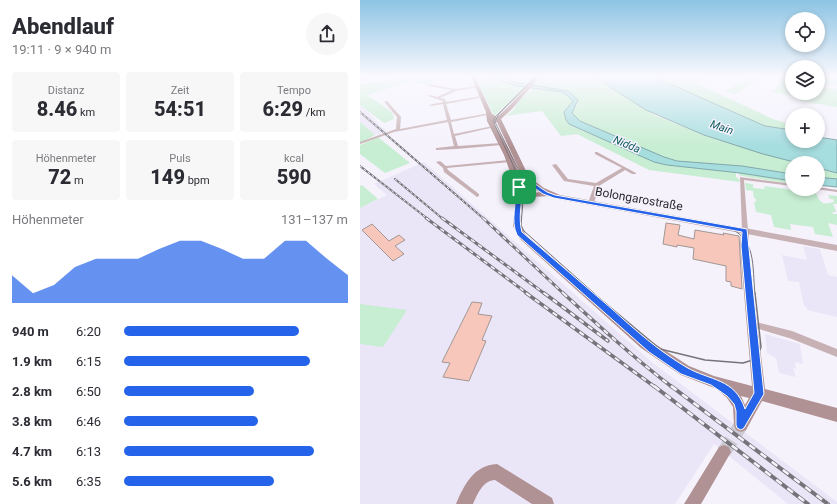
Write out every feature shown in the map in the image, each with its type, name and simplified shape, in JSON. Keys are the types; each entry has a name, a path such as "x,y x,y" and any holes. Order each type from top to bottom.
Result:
{"main road":[{"name":"Bolongarostraße","path":"483,100 524,175 532,184 550,195 745,230"},
{"path":"493,120 503,115 517,100"},
{"name":"Bolongarostraße","path":"493,120 501,144 518,180 519,202 516,226 522,237 652,349 684,371 714,382"},
{"path":"519,187 526,189 532,184"},
{"path":"519,202 524,197 530,195 550,195"},
{"path":"714,382 726,388 738,401 742,416 741,425 759,394 744,246 745,230"},
{"path":"714,382 837,415"},
{"path":"692,504 724,452"},
{"path":"464,504 482,476 490,472 497,472 546,504"}],"street":[{"path":"442,100 445,102 456,148"},
{"path":"431,105 463,100"},
{"path":"386,102 399,117 398,130"},
{"path":"360,143 380,134 450,121 493,120"},
{"path":"452,135 493,120"},
{"path":"436,149 501,144"},
{"path":"596,153 634,173"},
{"path":"445,167 509,161"},
{"path":"438,162 445,167 446,171 477,195"},
{"path":"554,165 566,180 597,185"},
{"path":"591,203 597,185 625,168"},
{"path":"745,230 742,178 785,184"},
{"path":"825,189 837,191"},
{"name":"Bolongarostraße","path":"745,230 837,248"},
{"path":"752,324 792,335 837,353"}],"shaded area":[{"path":"360,105 368,111 378,124 387,131 375,135 360,122"},
{"path":"424,162 653,363 837,502 837,504 788,504 714,444 675,504 360,504 360,208 387,195 374,184"},
{"path":"803,246 820,249 828,275 837,277 837,317 807,310 807,307 804,306 799,282 788,281 782,255 807,260"},
{"path":"765,334 800,344 803,364 795,362 796,369 793,368 796,377 779,373 776,358 767,353"}],"green space":[{"path":"360,100 374,100 392,112 394,119 384,123 360,105"},
{"path":"486,100 512,100 494,116"},
{"path":"521,100 571,100 573,102 565,111 566,120 573,126 654,162 667,165 736,172 736,177 740,182 649,170 577,134 561,136 542,111 505,116 513,111"},
{"path":"575,100 629,100 654,115 707,136 785,160 785,173 742,166 677,161 664,157 580,121 572,113 578,104"},
{"path":"705,100 731,100 773,119 785,123 785,129 765,126"},
{"path":"800,100 837,100 837,107 800,101"},
{"path":"360,122 375,135 360,143"},
{"path":"378,137 410,163 385,173 360,154 360,145"},
{"path":"825,170 837,173 837,179 825,178"},
{"path":"738,172 785,180 785,183 742,176 739,175"},
{"path":"745,183 753,184 753,188 765,189 764,186 785,189 785,196 818,196 824,203 834,202 828,195 837,196 837,204 833,204 836,212 832,212 833,214 837,214 837,225 828,223 833,237 815,234 813,227 790,224 791,230 774,227 771,215 756,212 754,202 756,202 756,199 754,198 753,191 746,190"},
{"path":"362,185 378,199 360,208 360,186"},
{"path":"360,304 407,310 383,347 360,344"}],"water":[{"name":"Nidda","path":"572,100 577,100 572,113 580,121 664,157 677,161 742,166 785,173 785,180 740,173 667,165 654,162 569,124 566,120 564,112 573,101"},
{"name":"Main","path":"630,100 705,100 765,126 785,129 785,148 825,148 825,138 837,140 837,173 825,170 825,156 785,156 785,160 704,135 646,110"},
{"path":"825,178 837,179 837,187 825,186"}],"building":[{"path":"666,223 680,225 678,235 694,239 695,230 739,236 742,289 731,286 731,282 726,281 726,266 693,259 694,248 663,244"},
{"path":"372,224 389,241 399,235 405,240 395,246 404,254 393,261 362,230"},
{"path":"472,302 482,303 478,314 492,316 482,340 486,341 469,381 443,377 450,363 442,362"}],"tunnel":[{"path":"724,452 741,425"}],"tram line":[{"path":"512,100 495,117 493,121 524,189 521,225 524,231 595,294"},
{"path":"513,100 498,115 495,122 524,181 537,190 553,197 726,227 736,232 748,245 753,263 755,294"},
{"path":"593,293 660,349 705,360 743,363 756,359 761,347 755,293"}],"railway":[{"path":"360,112 484,219"},
{"path":"360,166 428,219"},
{"path":"395,179 443,219"},
{"path":"426,218 528,294"},
{"path":"442,218 545,294"},
{"path":"483,218 564,294"},
{"path":"526,293 655,387"},
{"path":"544,293 608,341"},
{"path":"563,293 603,330 672,387"},
{"path":"654,386 808,504"},
{"path":"671,386 828,504"}],"route":[{"path":"532,184 545,193 554,196 745,230 744,246 759,394 757,400 741,425 742,416 738,401 726,388 684,371 645,344 522,237 516,226 520,190 519,187 526,189 532,184"}]}
